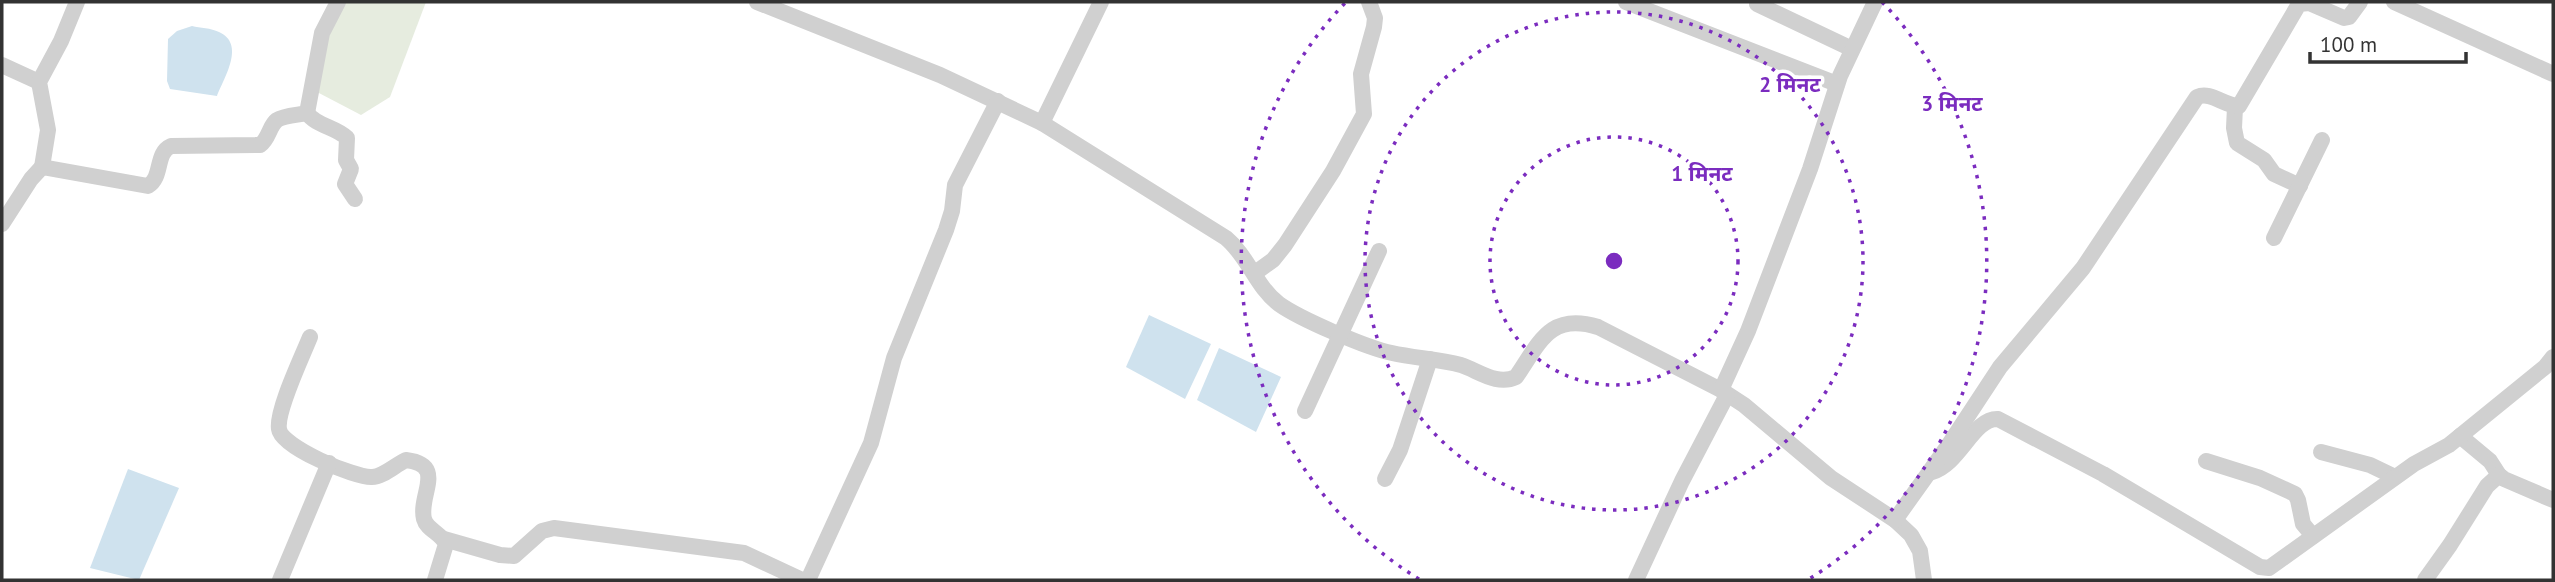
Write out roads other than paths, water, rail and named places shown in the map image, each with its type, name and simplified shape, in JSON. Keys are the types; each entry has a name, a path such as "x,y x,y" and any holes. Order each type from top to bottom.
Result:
{"street":[{"path":"2,224 42,166 48,130 39,82 61,41 76,2"},
{"path":"307,113 322,33 338,2"},
{"path":"757,2 940,75 1042,123 1226,238 1237,247 1269,295 1280,305 1380,350 1460,365 1500,381 1516,377 1546,333 1556,325 1569,322 1598,327 1744,405 1831,478 1895,520 1911,535 1920,551 1924,580"},
{"path":"1042,123 1101,2"},
{"path":"1255,273 1273,260 1285,245 1334,171 1364,114 1361,74 1375,18 1369,2"},
{"path":"1626,2 1837,84"},
{"path":"1636,580 1724,393 1810,169 1837,84 1875,2"},
{"path":"2235,107 2242,102 2299,4 2309,4 2344,18 2349,17 2360,2"},
{"path":"2393,2 2553,74"},
{"path":"1757,4 1852,49"},
{"path":"2,65 39,82"},
{"path":"1895,520 2023,338 2083,268 2197,97 2207,95 2235,107"},
{"path":"808,580 871,443 894,358 946,230 952,211 955,185 998,102"},
{"path":"2235,107 2234,128 2237,143 2264,160 2274,174 2300,186"},
{"path":"42,166 148,186 156,179 166,148 260,145 279,118 307,113"},
{"path":"307,113 313,120 341,132 347,138 346,160 351,169 345,184 355,199"},
{"path":"2274,238 2322,140"},
{"path":"1305,411 1379,251"},
{"path":"310,337 287,395 278,427 285,441 329,463 368,477 377,477 406,460 423,466 428,472 429,480 424,519 428,527 444,539 508,556 519,553 547,528 651,539 744,553 802,580"},
{"path":"2253,580 2395,477 2449,445 2545,367 2553,357"},
{"path":"1385,479 1400,450 1430,359"},
{"path":"1974,407 1987,421"},
{"path":"1930,472 1950,463 1987,421 1992,419 2005,422 2092,468 2265,569"},
{"path":"2460,436 2490,461 2499,475 2553,500"},
{"path":"2321,452 2383,470 2395,477"},
{"path":"2206,461 2260,478 2294,494 2298,500 2303,524 2313,536"},
{"path":"280,580 329,463"},
{"path":"2425,580 2487,486 2499,475"},
{"path":"435,580 445,548 444,539"}],"water":[{"path":"192,26 219,32 227,37 231,45 231,62 217,96 170,89 167,81 168,39 177,31"},
{"path":"1149,315 1211,344 1185,399 1126,367"},
{"path":"1219,348 1281,377 1256,432 1197,400"},
{"path":"128,469 179,488 139,580 90,568"}]}
